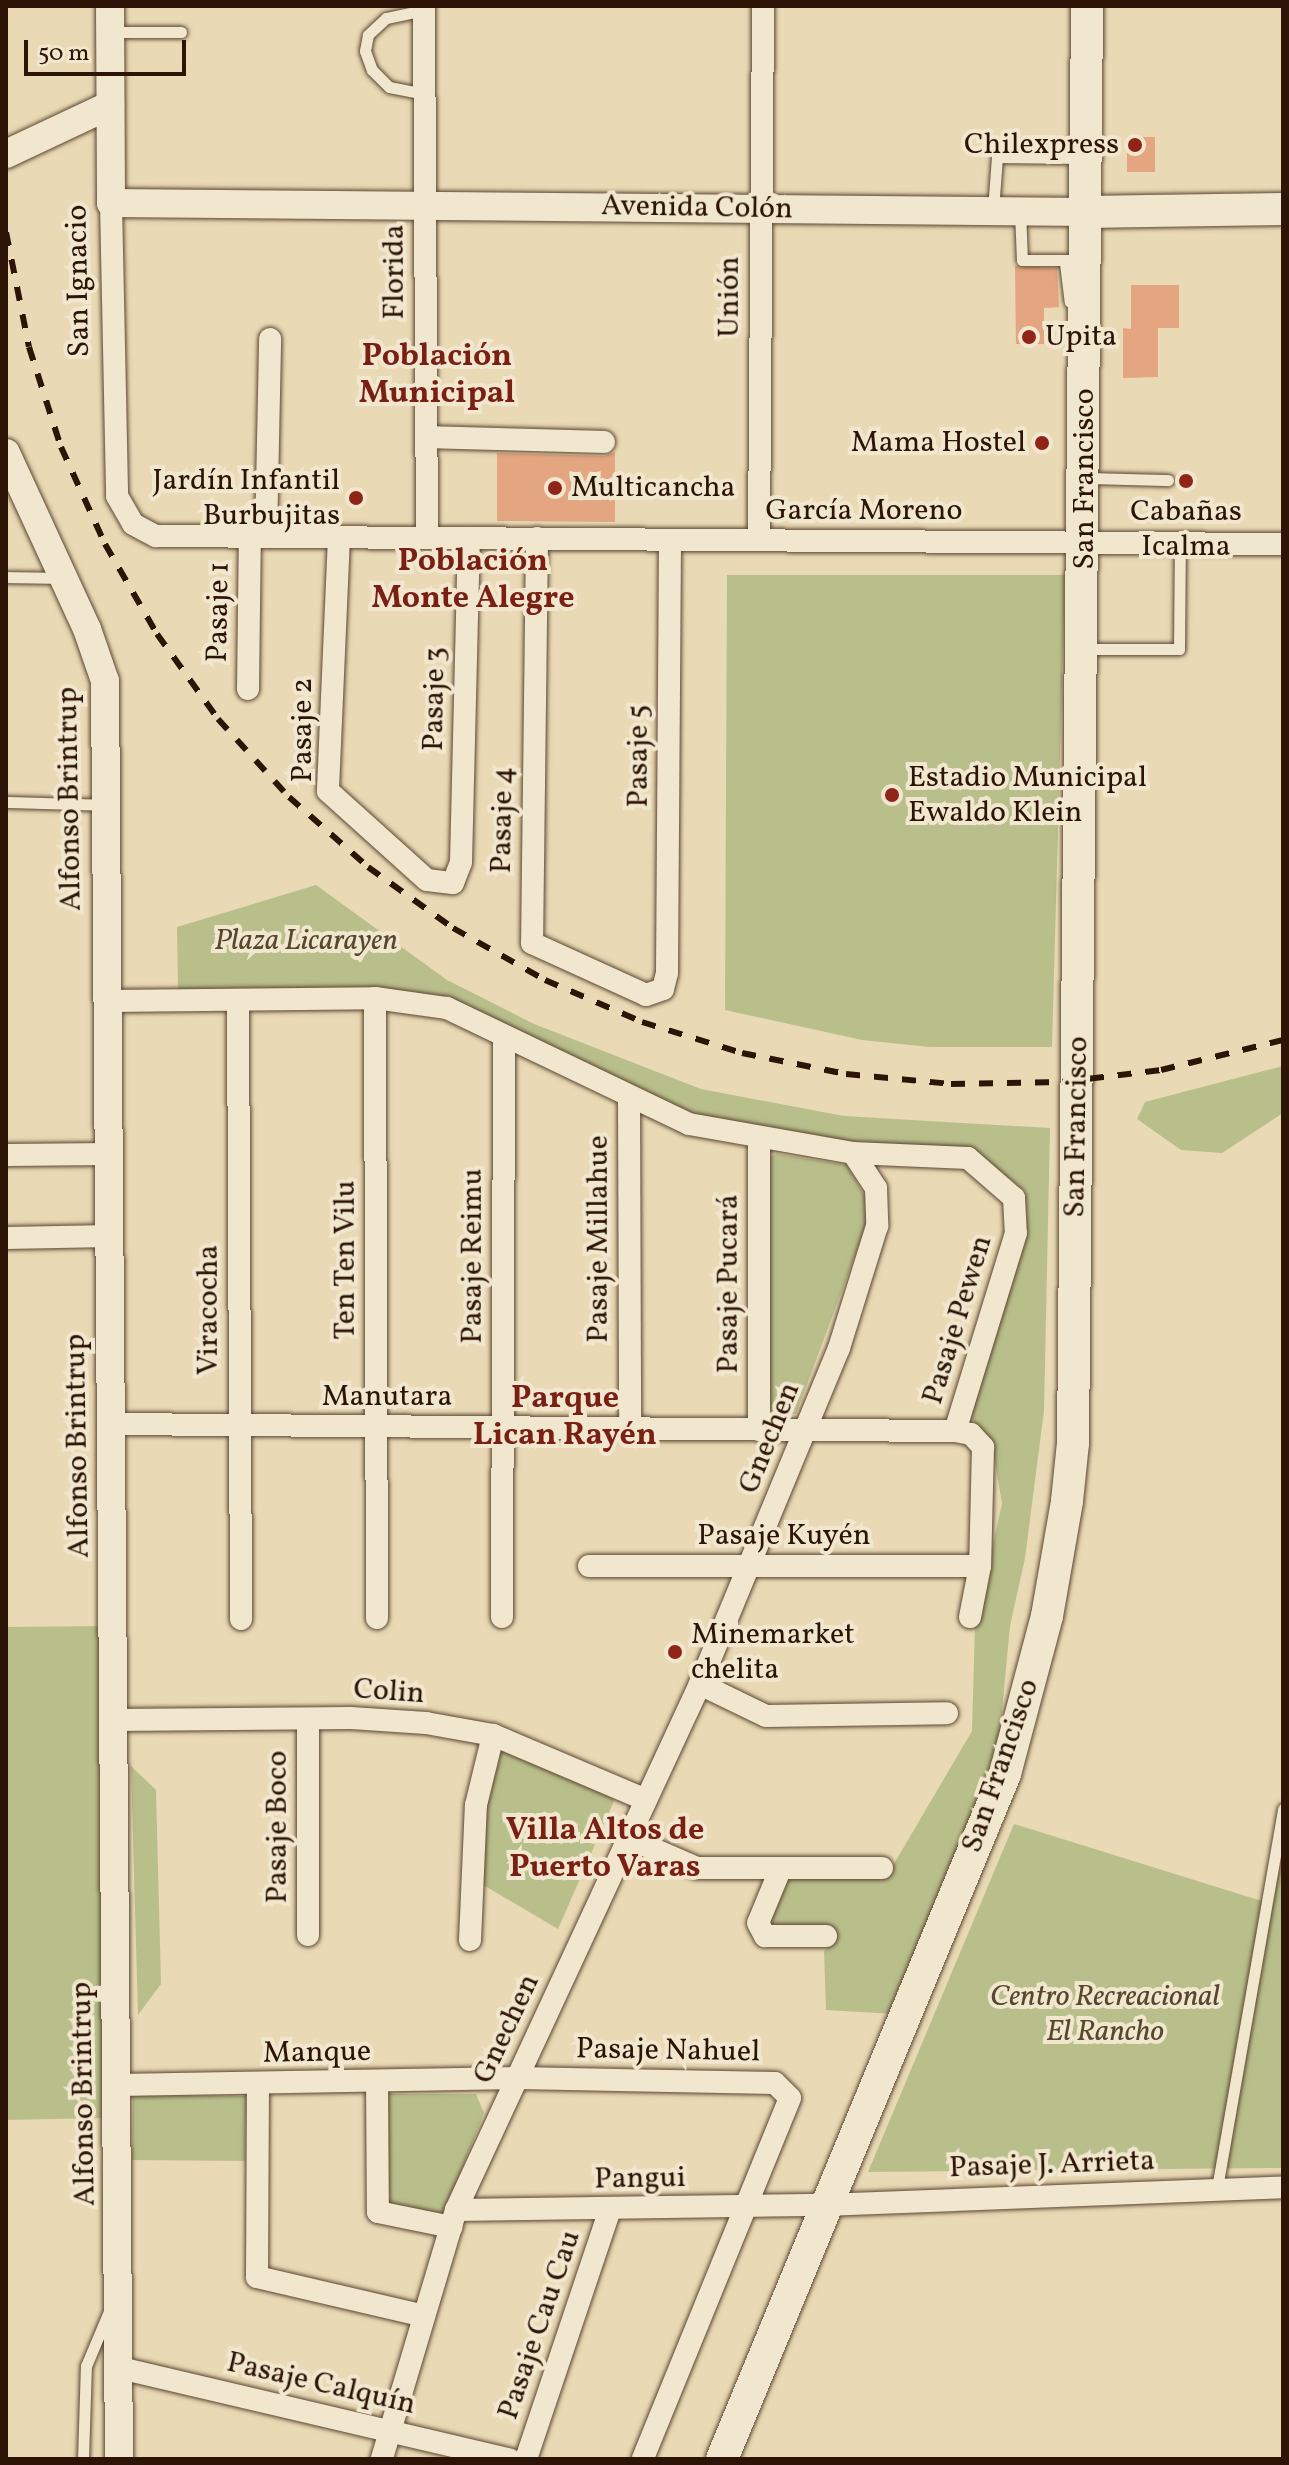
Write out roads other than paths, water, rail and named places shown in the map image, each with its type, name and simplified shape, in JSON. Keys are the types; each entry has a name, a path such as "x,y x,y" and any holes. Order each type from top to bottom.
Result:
{"main road":[{"name":"San Francisco","path":"722,2459 824,2205 1005,1774 1038,1656 1073,1443 1086,356 1076,261 1087,212 1087,6"},
{"name":"Avenida Colón","path":"1087,212 1283,209"}],"street":[{"name":"Unión","path":"759,540 763,6"},
{"name":"Florida","path":"424,8 427,538"},
{"name":"San Ignacio","path":"110,19 117,496 133,524 156,536"},
{"path":"6,154 110,105"},
{"name":"Avenida Colón","path":"111,203 1087,212"},
{"name":"Pasaje 1","path":"248,689 270,339"},
{"path":"426,437 604,442"},
{"name":"Alfonso Brintrup","path":"6,453 63,578 105,681 119,2459"},
{"name":"García Moreno","path":"156,536 1283,544"},
{"name":"Pasaje 2","path":"339,537 328,791 427,880 453,883 461,862"},
{"name":"Pasaje 3","path":"461,862 469,538"},
{"name":"Pasaje 4","path":"537,538 532,943 646,995 663,989 667,973"},
{"name":"Pasaje 5","path":"667,973 670,540"},
{"path":"108,1001 375,998 447,1008 504,1039 689,1124 759,1139 853,1153"},
{"name":"Ten Ten Vilu","path":"375,998 377,1618"},
{"name":"Viracocha","path":"238,1001 241,1619"},
{"name":"Pasaje Reimu","path":"502,1617 504,1039"},
{"name":"Pasaje Millahue","path":"629,1097 630,1429"},
{"name":"Pasaje Pucará","path":"759,1139 759,1430"},
{"name":"Gnechen","path":"382,2459 454,2219 700,1684 752,1566 839,1348 877,1226 876,1188 853,1153"},
{"name":"Pasaje Pewen","path":"853,1153 968,1158 1014,1198 1016,1233 955,1431 971,1434 983,1447 980,1566 970,1617"},
{"path":"6,1155 109,1154"},
{"path":"6,1238 110,1236"},
{"name":"Manutara","path":"112,1424 955,1431"},
{"name":"Pasaje Kuyén","path":"589,1566 980,1566"},
{"path":"700,1684 766,1716 947,1713"},
{"name":"Pasaje Boco","path":"308,1719 308,1935"},
{"name":"Colin","path":"114,1720 393,1720 493,1735 646,1800"},
{"path":"470,1940 476,1805 493,1735"},
{"path":"628,1838 697,1868 882,1868"},
{"path":"780,1870 758,1923 765,1936 826,1936"},
{"name":"Manque","path":"118,2085 518,2078"},
{"name":"Pasaje Nahuel","path":"518,2078 775,2083 790,2098 745,2207"},
{"name":"Pangui","path":"377,2082 378,2212 454,2219 610,2210 824,2205"},
{"path":"258,2084 257,2277 424,2316"},
{"name":"Pasaje J. Arrieta","path":"824,2205 1283,2187"},
{"path":"643,2459 745,2207"},
{"name":"Pasaje Cau Cau","path":"526,2459 610,2210"},
{"name":"Pasaje Calquín","path":"120,2368 509,2459"}],"lane":[{"path":"424,8 386,18 368,35 365,51 372,70 389,87 424,94"},
{"path":"110,19 181,32"},
{"path":"1076,261 1022,260 1006,211 997,157 1087,158"},
{"path":"1085,478 1168,480"},
{"path":"1084,649 1179,649 1180,544"},
{"path":"6,577 63,578"},
{"path":"6,802 106,805"},
{"path":"1217,2188 1283,1809"},
{"path":"83,2459 86,2366 97,2331 120,2297"}],"railway":[{"path":"6,232 29,347 61,447 105,544 157,634 218,719 289,797 368,867 453,928 545,980 642,1022 742,1053 846,1074 951,1084 1062,1082 1161,1070 1283,1040"}],"place":[{"name":"Chilexpress","path":"1135,145"},
{"name":"Upita","path":"1029,337"},
{"name":"Mama Hostel","path":"1042,443"},
{"name":"Cabañas Icalma","path":"1186,481"},
{"name":"Multicancha","path":"555,488"},
{"name":"Jardín Infantil Burbujitas","path":"356,498"},
{"name":"Estadio Municipal Ewaldo Klein","path":"892,795"},
{"name":"Minemarket chelita","path":"675,1652"}],"district":[{"name":"Población Municipal","path":"437,376"},
{"name":"Población Monte Alegre","path":"473,582"},
{"name":"Parque Lican Rayén","path":"565,1418"},
{"name":"Villa Altos de Puerto Varas","path":"605,1850"}],"park label":[{"name":"Plaza Licarayen","path":"306,941"},
{"name":"Centro Recreacional El Rancho","path":"1105,2014"}]}
